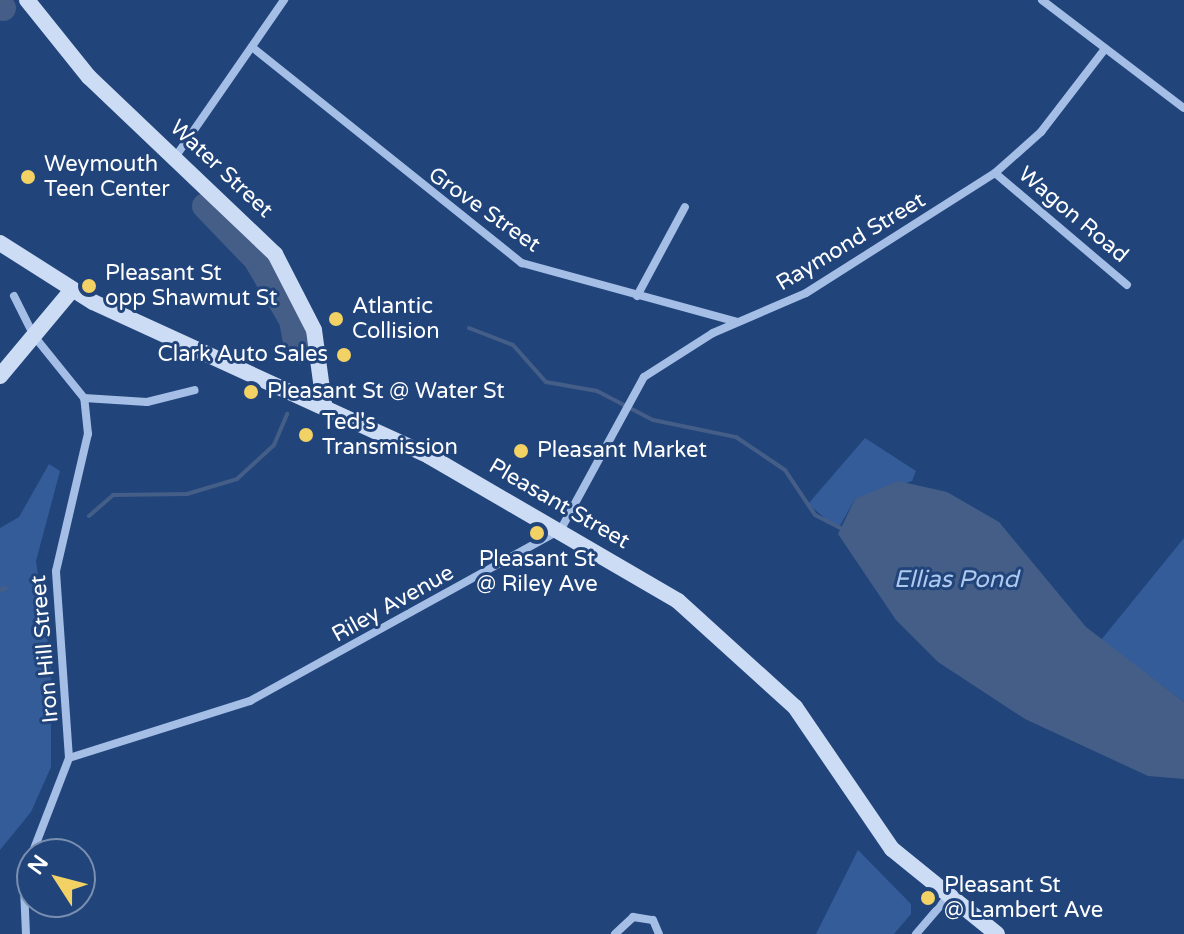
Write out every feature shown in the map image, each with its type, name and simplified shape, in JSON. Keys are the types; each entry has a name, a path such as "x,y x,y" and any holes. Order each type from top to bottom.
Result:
{"main road":[{"name":"Water Street","path":"27,0 89,77 263,239 287,272 319,348 324,404"},
{"name":"Pleasant Street","path":"0,243 71,291 324,404 561,529 678,601 775,687 810,726 882,838 947,898 997,934"},
{"path":"0,376 71,291"}],"street":[{"path":"176,156 284,0"},
{"path":"1042,0 1184,108"},
{"name":"Grove Street","path":"252,47 522,263 737,322"},
{"name":"Raymond Street","path":"561,529 634,387 737,322 806,293 995,173 1041,132 1105,49"},
{"name":"Wagon Road","path":"995,173 1127,285"},
{"path":"637,296 685,207"},
{"path":"14,296 34,336 84,398 147,402 195,390"},
{"name":"Iron Hill Street","path":"38,838 69,758 56,571 88,434 84,398"},
{"name":"Riley Avenue","path":"69,758 240,705 561,529"},
{"path":"916,934 947,898"},
{"path":"615,934 633,917 653,920 659,934"}],"shaded area":[{"path":"865,438 916,471 912,481 855,499 838,529 808,504"},
{"path":"49,464 60,471 36,561 51,665 51,767 31,812 0,850 0,528 19,517"},
{"path":"1184,538 1184,702 1101,640"},
{"path":"858,850 911,904 911,914 894,934 816,934"}],"water":[{"name":"Ellias Pond","path":"898,481 947,492 999,522 1086,627 1184,702 1184,779 1148,776 1025,719 938,662 896,620 838,534 855,499"}],"waterway":[{"path":"0,4 3,8"},
{"path":"205,206 256,259 292,320 297,348"},
{"path":"469,328 513,345 546,382 597,391 653,420 736,437 785,470 815,515 841,528"},
{"path":"300,362 302,347"},
{"path":"89,516 113,495 187,494 237,479 274,445 287,414"},
{"path":"0,590 6,588"}],"place":[{"name":"Weymouth Teen Center","path":"28,177"},
{"name":"Pleasant St opp Shawmut St","path":"89,286"},
{"name":"Atlantic Collision","path":"336,319"},
{"name":"Clark Auto Sales","path":"344,355"},
{"name":"Pleasant St @ Water St","path":"251,392"},
{"name":"Ted's Transmission","path":"306,435"},
{"name":"Pleasant Market","path":"521,451"},
{"name":"Pleasant St @ Riley Ave","path":"537,533"},
{"name":"Pleasant St @ Lambert Ave","path":"928,898"}]}
